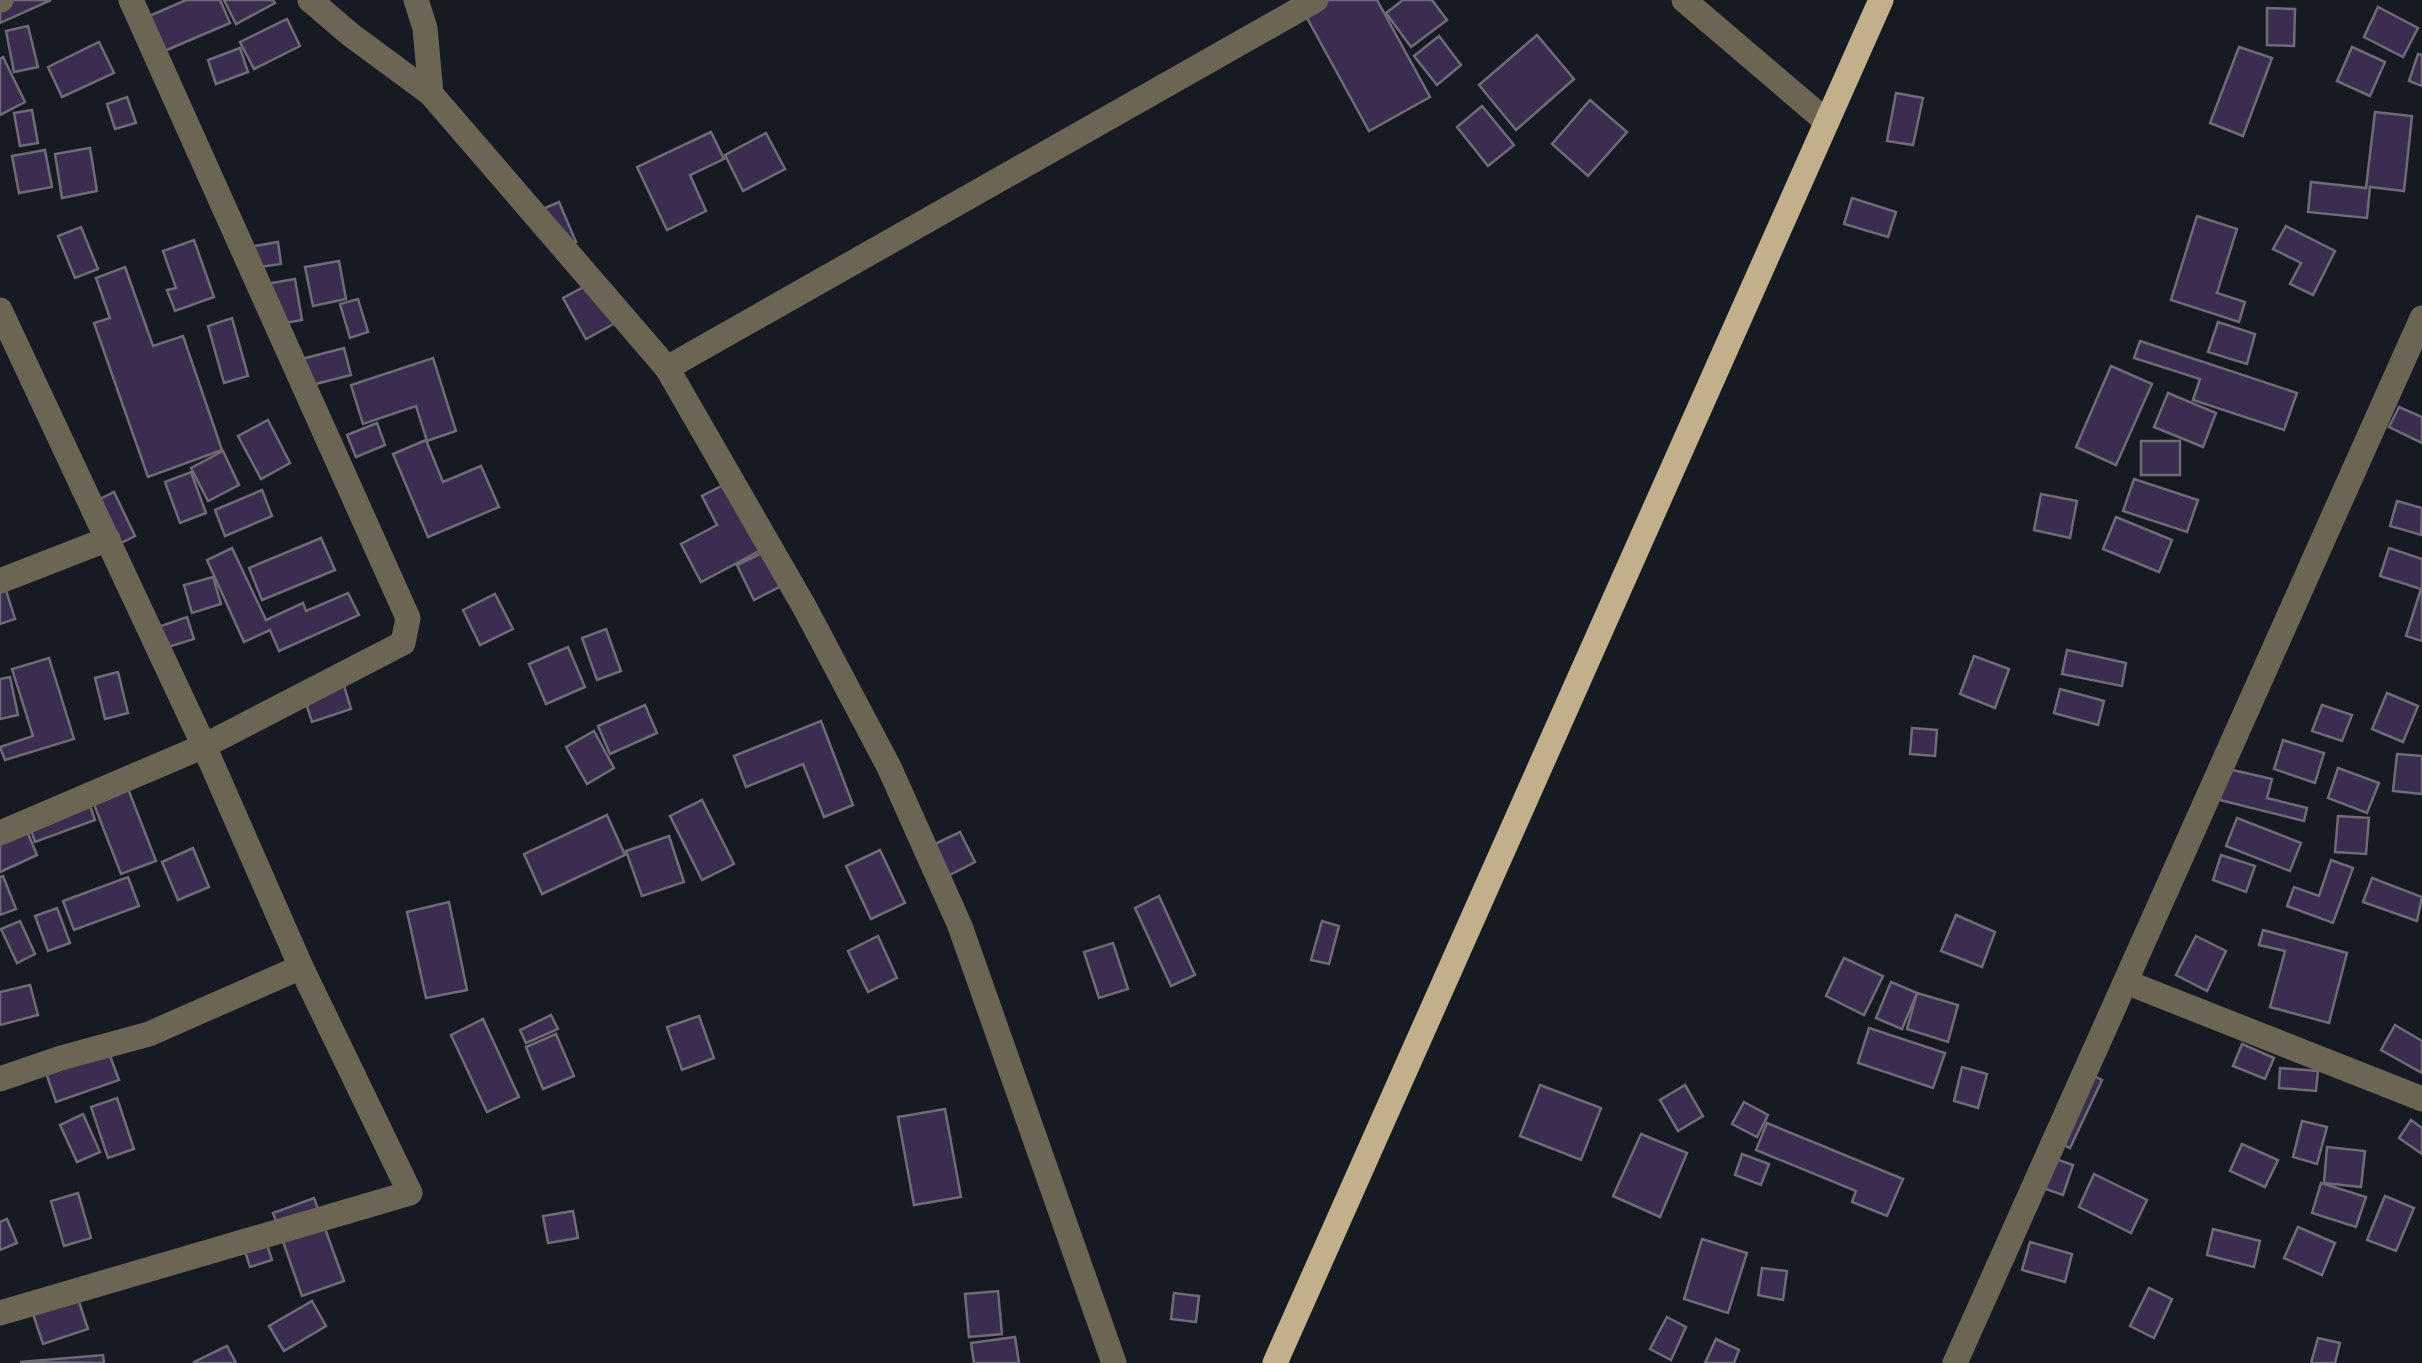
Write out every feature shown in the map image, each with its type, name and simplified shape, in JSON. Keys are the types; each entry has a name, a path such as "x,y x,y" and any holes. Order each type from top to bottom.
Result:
{"main road":[{"path":"1275,1363 1881,0"}],"street":[{"path":"0,833 204,746 402,643 408,618 131,0"},
{"path":"310,0 431,94 667,368 805,608 897,785 960,926 1114,1363"},
{"path":"416,0 426,28 431,94"},
{"path":"667,368 1316,0"},
{"path":"1684,0 1827,122"},
{"path":"0,310 6,338 108,539 301,967 410,1193 0,1313"},
{"path":"1955,1363 2422,318"},
{"path":"0,581 108,539"},
{"path":"0,1079 149,1034 301,967"},
{"path":"2126,982 2422,1099"}],"building":[{"path":"0,0 51,0 0,23"},
{"path":"186,0 220,0 230,23 155,55 140,20"},
{"path":"224,0 273,0 275,3 236,24"},
{"path":"1313,0 1377,0 1430,97 1369,131 1301,7"},
{"path":"1403,0 1432,0 1447,20 1411,47 1386,13"},
{"path":"2378,7 2418,28 2403,57 2364,37"},
{"path":"2267,8 2295,9 2294,46 2267,45"},
{"path":"287,19 300,46 254,69 240,42"},
{"path":"28,26 38,67 14,72 6,31"},
{"path":"1537,35 1574,79 1516,130 1479,85"},
{"path":"1439,36 1461,65 1437,85 1414,56"},
{"path":"99,42 114,73 62,97 48,67"},
{"path":"2239,47 2272,58 2243,136 2210,123"},
{"path":"2352,47 2385,62 2370,96 2337,81"},
{"path":"240,48 248,72 216,84 208,60"},
{"path":"2418,54 2422,55 2422,86 2409,81"},
{"path":"3,57 25,102 0,115 0,59"},
{"path":"1896,93 1923,98 1913,145 1887,141"},
{"path":"127,97 136,123 115,129 107,104"},
{"path":"1590,100 1627,132 1588,176 1552,144"},
{"path":"1482,106 1514,145 1488,166 1457,127"},
{"path":"32,110 38,143 20,146 14,113"},
{"path":"2375,112 2412,116 2404,191 2370,187 2367,218 2308,212 2311,182 2366,188"},
{"path":"711,132 724,159 690,175 706,211 667,230 637,167"},
{"path":"766,133 785,169 743,191 725,155"},
{"path":"90,148 97,191 62,198 55,154"},
{"path":"45,150 52,187 19,193 12,156"},
{"path":"1852,198 1896,212 1888,237 1844,224"},
{"path":"559,202 576,242 553,252 536,212"},
{"path":"2197,216 2237,229 2217,293 2245,302 2239,322 2171,300"},
{"path":"2286,226 2335,251 2313,295 2290,284 2301,263 2273,249"},
{"path":"81,227 98,269 75,278 58,236"},
{"path":"194,240 214,297 175,311 167,290 176,288 163,251"},
{"path":"278,242 281,264 253,268 249,247"},
{"path":"339,261 346,299 313,306 305,267"},
{"path":"125,267 153,346 183,336 222,450 148,477 94,323 110,318 96,278"},
{"path":"295,279 302,320 274,325 266,284"},
{"path":"595,281 617,322 586,339 563,298"},
{"path":"358,299 368,332 350,338 340,304"},
{"path":"232,318 248,376 224,383 208,326"},
{"path":"2218,322 2255,334 2247,364 2208,352"},
{"path":"2140,341 2297,393 2284,430 2193,400 2200,379 2134,358"},
{"path":"344,348 351,375 304,387 298,360"},
{"path":"433,358 456,431 427,441 416,406 363,424 351,385"},
{"path":"2111,366 2152,384 2116,465 2076,447"},
{"path":"2168,393 2216,413 2203,447 2154,427"},
{"path":"2399,407 2422,417 2422,443 2389,427"},
{"path":"268,420 290,463 261,479 238,436"},
{"path":"377,423 385,445 356,457 347,435"},
{"path":"426,440 443,482 481,466 499,507 428,537 393,454"},
{"path":"2141,441 2180,441 2180,475 2141,475"},
{"path":"223,451 239,485 208,501 191,468"},
{"path":"191,472 206,513 180,523 165,482"},
{"path":"735,479 769,546 701,582 681,544 717,525 702,496"},
{"path":"2134,479 2198,500 2187,532 2123,511"},
{"path":"262,490 272,516 225,536 215,510"},
{"path":"114,492 135,536 117,545 96,501"},
{"path":"2041,494 2077,501 2070,538 2034,530"},
{"path":"2397,501 2422,508 2421,535 2390,526"},
{"path":"2116,517 2172,540 2159,572 2103,549"},
{"path":"321,538 335,570 262,600 249,568"},
{"path":"779,545 795,579 754,600 737,565"},
{"path":"232,548 266,620 303,603 306,611 348,593 359,615 279,651 270,630 244,642 207,560"},
{"path":"2389,548 2422,559 2422,641 2406,636 2421,589 2380,576"},
{"path":"213,577 221,604 192,613 184,585"},
{"path":"4,584 15,619 0,624 0,585"},
{"path":"495,594 513,629 480,645 463,610"},
{"path":"187,617 194,639 165,648 158,627"},
{"path":"606,629 621,671 597,680 582,638"},
{"path":"568,647 585,687 546,704 529,664"},
{"path":"2067,650 2126,663 2122,686 2062,674"},
{"path":"1974,656 2009,669 1995,708 1960,694"},
{"path":"49,658 74,739 5,760 0,747 33,736 12,669"},
{"path":"118,672 128,713 105,719 95,678"},
{"path":"340,672 351,709 312,722 300,685"},
{"path":"10,677 18,715 0,719 0,679"},
{"path":"2060,689 2104,701 2098,725 2054,713"},
{"path":"2387,693 2418,706 2403,742 2372,729"},
{"path":"645,705 657,733 610,754 598,726"},
{"path":"2322,705 2352,715 2342,741 2312,731"},
{"path":"821,721 853,805 824,817 803,764 746,787 734,756"},
{"path":"1912,728 1937,730 1935,756 1910,754"},
{"path":"594,731 614,768 587,784 566,747"},
{"path":"2283,740 2324,753 2315,783 2274,769"},
{"path":"2397,754 2422,756 2422,794 2393,791"},
{"path":"2215,766 2272,779 2267,798 2307,808 2304,821 2208,797"},
{"path":"2338,768 2379,783 2367,813 2328,798"},
{"path":"125,781 156,861 121,874 90,794"},
{"path":"87,797 95,820 35,842 27,818"},
{"path":"702,800 734,864 702,880 670,816"},
{"path":"607,815 625,855 542,894 524,854"},
{"path":"2338,816 2369,818 2366,854 2335,852"},
{"path":"2237,818 2301,843 2290,871 2226,846"},
{"path":"24,824 37,855 0,872 0,835"},
{"path":"960,832 975,862 936,882 920,851"},
{"path":"669,836 684,882 642,896 626,851"},
{"path":"193,848 209,887 178,900 162,862"},
{"path":"880,850 905,903 871,919 846,866"},
{"path":"2221,855 2255,866 2246,892 2213,880"},
{"path":"2331,860 2353,868 2333,923 2287,906 2294,887 2319,896"},
{"path":"3,876 16,909 0,915 0,877"},
{"path":"128,877 139,906 74,930 63,901"},
{"path":"2372,878 2422,897 2417,921 2363,902"},
{"path":"1159,896 1195,975 1171,986 1135,908"},
{"path":"449,902 467,990 426,998 407,912"},
{"path":"57,908 70,943 48,951 35,916"},
{"path":"1956,915 1995,932 1982,967 1941,951"},
{"path":"20,921 35,954 17,963 1,929"},
{"path":"1322,921 1339,926 1329,964 1311,960"},
{"path":"2263,930 2347,953 2329,1023 2270,1007 2285,951 2259,945"},
{"path":"878,936 897,978 868,992 848,951"},
{"path":"2196,936 2226,951 2207,991 2176,975"},
{"path":"1113,943 1128,989 1099,998 1084,952"},
{"path":"1844,958 1883,976 1864,1015 1826,996"},
{"path":"1891,982 1917,993 1902,1029 1876,1018"},
{"path":"30,985 38,1015 0,1025 0,992"},
{"path":"1917,993 1958,1005 1948,1042 1907,1029"},
{"path":"551,1015 558,1029 526,1043 520,1030"},
{"path":"699,1016 714,1058 682,1070 667,1027"},
{"path":"483,1019 519,1097 487,1112 451,1035"},
{"path":"2395,1025 2422,1041 2422,1073 2381,1050"},
{"path":"1869,1028 1945,1053 1933,1088 1858,1063"},
{"path":"556,1034 574,1076 543,1089 526,1047"},
{"path":"2242,1044 2274,1058 2265,1079 2233,1066"},
{"path":"106,1045 119,1080 56,1102 44,1067"},
{"path":"1962,1067 1987,1074 1978,1108 1954,1101"},
{"path":"2078,1068 2102,1080 2070,1148 2046,1136"},
{"path":"2280,1068 2318,1071 2316,1091 2279,1088"},
{"path":"1540,1085 1601,1108 1581,1160 1520,1136"},
{"path":"1685,1085 1703,1116 1678,1131 1660,1100"},
{"path":"117,1098 134,1149 108,1158 91,1107"},
{"path":"1744,1102 1768,1115 1757,1137 1732,1124"},
{"path":"945,1109 961,1197 914,1205 898,1117"},
{"path":"83,1114 100,1152 77,1162 60,1125"},
{"path":"2411,1120 2422,1128 2422,1154 2399,1138"},
{"path":"2302,1121 2327,1127 2317,1164 2293,1157"},
{"path":"1767,1123 1903,1179 1887,1216 1852,1202 1856,1191 1756,1150"},
{"path":"1641,1134 1687,1153 1660,1217 1613,1196"},
{"path":"2242,1144 2278,1160 2265,1187 2230,1171"},
{"path":"2327,1147 2365,1151 2361,1187 2324,1183"},
{"path":"1742,1154 1769,1164 1761,1185 1735,1175"},
{"path":"2047,1156 2073,1165 2063,1195 2037,1186"},
{"path":"2094,1174 2147,1200 2131,1233 2079,1207"},
{"path":"2321,1183 2366,1197 2356,1227 2312,1213"},
{"path":"78,1193 91,1238 64,1246 51,1201"},
{"path":"2385,1196 2414,1208 2396,1251 2367,1240"},
{"path":"314,1198 344,1281 302,1296 273,1213"},
{"path":"573,1211 578,1238 548,1243 543,1216"},
{"path":"7,1219 17,1243 0,1250 0,1222"},
{"path":"261,1226 272,1260 250,1267 239,1233"},
{"path":"2298,1227 2335,1243 2322,1275 2284,1258"},
{"path":"2213,1229 2260,1241 2254,1267 2207,1255"},
{"path":"1702,1239 1747,1253 1728,1313 1684,1299"},
{"path":"2030,1242 2072,1254 2065,1282 2022,1270"},
{"path":"1762,1268 1787,1271 1783,1300 1758,1295"},
{"path":"2149,1288 2172,1299 2154,1338 2130,1326"},
{"path":"998,1291 1002,1334 969,1337 965,1294"},
{"path":"1174,1293 1199,1296 1196,1322 1171,1319"},
{"path":"77,1296 88,1329 43,1344 32,1311"},
{"path":"312,1301 326,1326 284,1351 269,1326"},
{"path":"1667,1317 1686,1327 1671,1360 1650,1349"},
{"path":"1015,1337 1019,1363 974,1363 971,1343"},
{"path":"2318,1338 2340,1343 2335,1363 2311,1363"},
{"path":"1716,1339 1739,1350 1734,1363 1705,1363"},
{"path":"227,1346 236,1363 194,1363 194,1362"},
{"path":"103,1355 104,1363 20,1362"}]}
